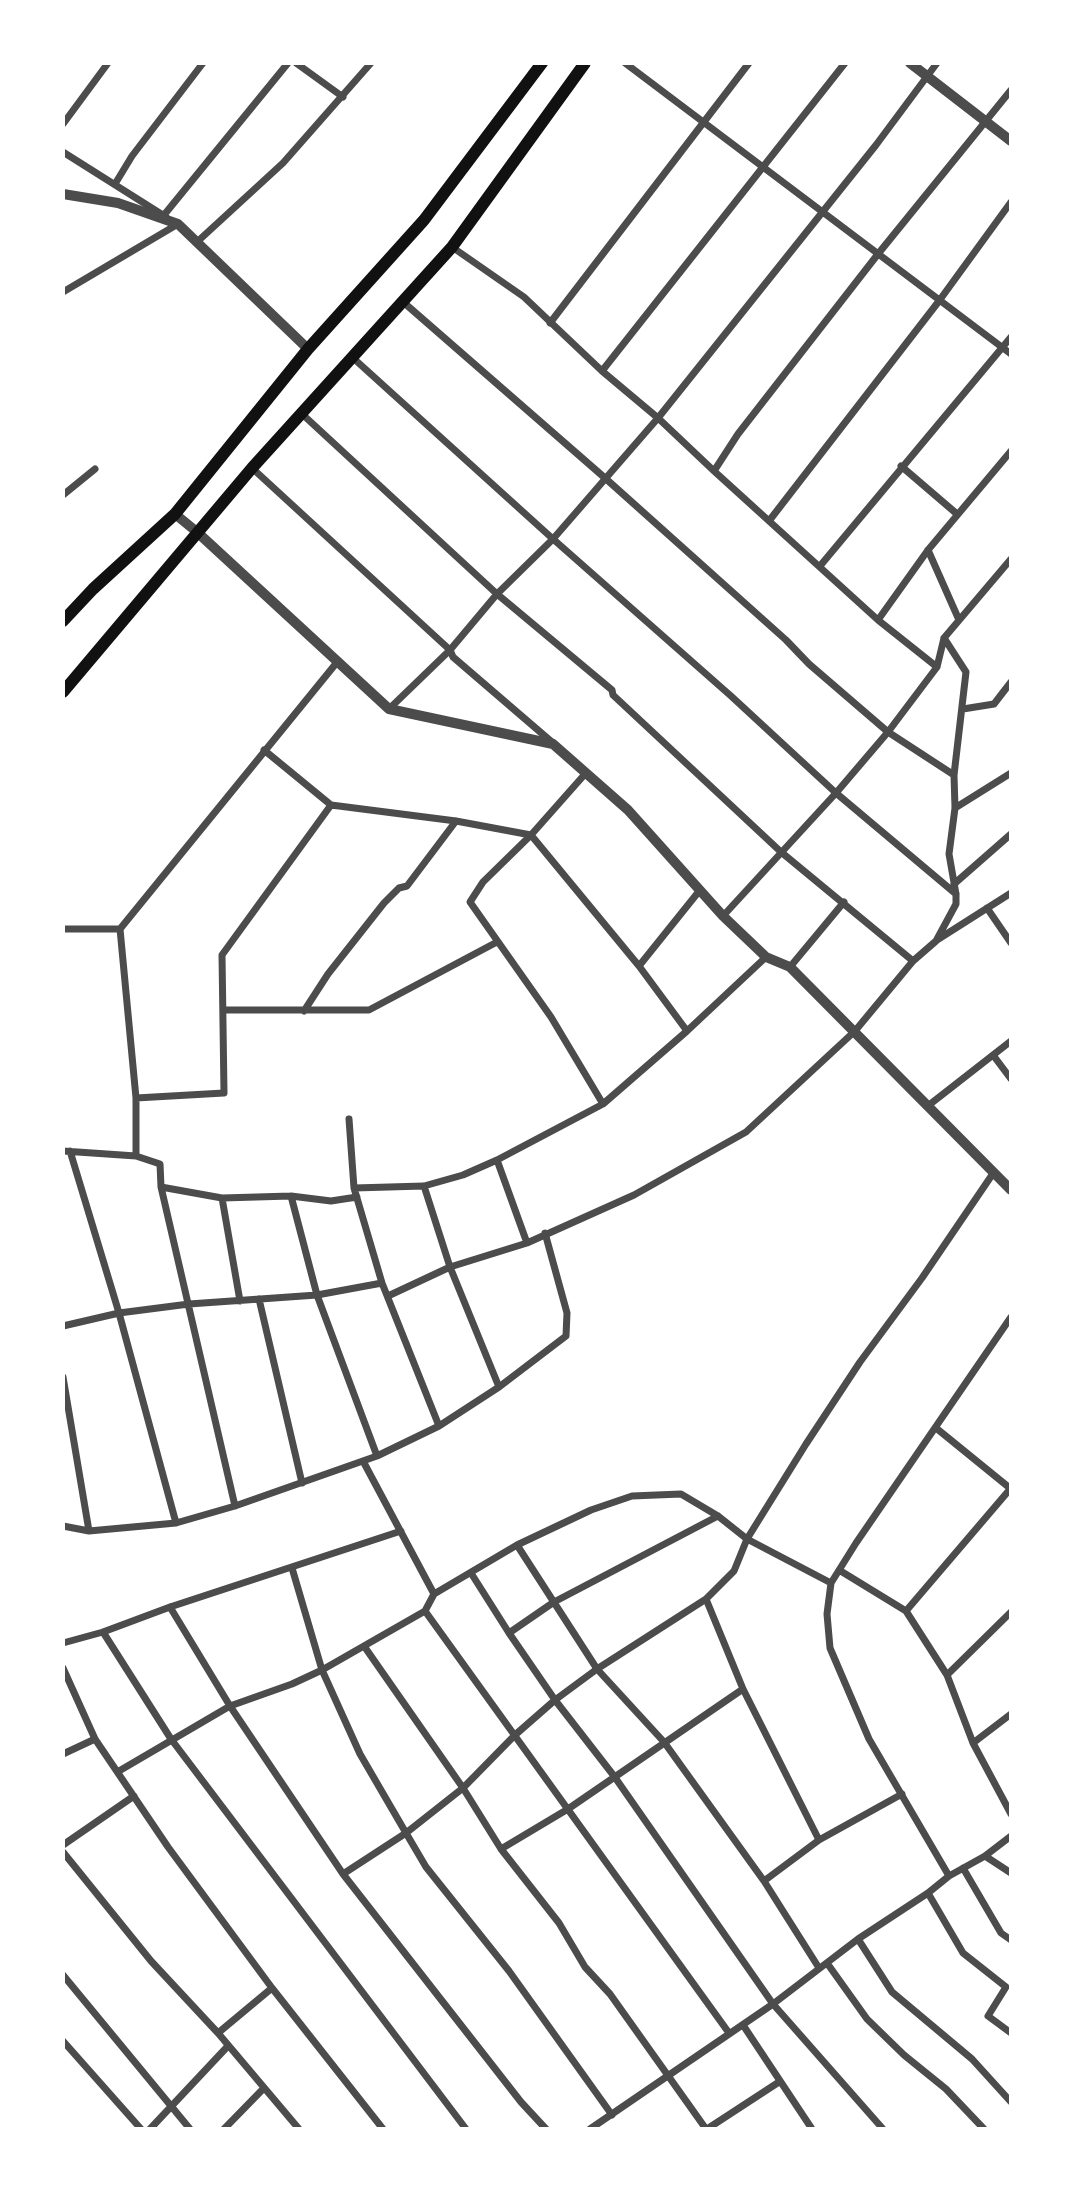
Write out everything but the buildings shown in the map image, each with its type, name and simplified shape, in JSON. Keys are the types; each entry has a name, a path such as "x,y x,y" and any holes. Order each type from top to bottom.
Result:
{"main road":[{"path":"63,621 93,589 175,514 308,349 424,220 542,63"},
{"path":"63,692 252,468 452,247 585,63"}],"street":[{"path":"63,124 108,63"},
{"path":"115,184 132,156 203,63"},
{"path":"164,215 288,63"},
{"path":"296,63 343,97"},
{"path":"197,242 284,163 371,63"},
{"path":"625,63 1011,354"},
{"path":"550,323 749,63"},
{"path":"602,371 845,63"},
{"path":"910,63 1011,141"},
{"path":"389,709 450,650 497,594 553,539 658,418 876,145 937,63"},
{"path":"714,471 738,434 878,254 988,122 1011,90"},
{"path":"63,152 178,224 308,349"},
{"path":"63,194 118,202 178,224"},
{"path":"769,521 939,301 1011,202"},
{"path":"63,292 178,224"},
{"path":"452,247 524,297 878,620 937,667"},
{"path":"402,301 605,478 786,639 809,664 888,732 954,775"},
{"path":"820,566 1011,337"},
{"path":"352,357 836,793 956,894"},
{"path":"301,413 497,594 612,690 613,695 781,852 913,961"},
{"path":"878,620 928,550 1011,451"},
{"path":"901,466 957,514"},
{"path":"252,468 450,650 453,657 628,810 723,916 766,957 790,967 1011,1189"},
{"path":"63,495 95,469"},
{"path":"175,514 389,709 553,744"},
{"path":"928,550 959,620"},
{"path":"723,916 888,732 937,667 944,638 1011,559"},
{"path":"936,941 956,904 949,854 955,808 954,775 966,671 944,638"},
{"path":"136,1156 136,1098 120,929 338,661"},
{"path":"963,709 994,704 1011,682"},
{"path":"264,750 331,805 456,821 531,835 639,966 687,1031"},
{"path":"585,774 531,835 483,882 470,902 551,1017 603,1104"},
{"path":"955,808 1008,775 1011,786"},
{"path":"136,1098 224,1093 222,955 331,805"},
{"path":"304,1011 328,974 384,903 399,888 407,886 456,821"},
{"path":"954,884 1011,834"},
{"path":"639,966 700,890"},
{"path":"388,1296 450,1267 527,1242 634,1195 746,1132 855,1031 913,961 936,941 1011,893"},
{"path":"790,967 844,902"},
{"path":"987,908 1011,943"},
{"path":"63,929 120,929"},
{"path":"223,1010 369,1010 497,942"},
{"path":"354,1188 424,1186 463,1175 603,1104 766,957"},
{"path":"929,1105 1011,1041"},
{"path":"993,1055 1011,1079"},
{"path":"349,1119 354,1188 383,1283 439,1426"},
{"path":"176,1523 119,1313 66,1151 136,1156 160,1164 161,1186 236,1506"},
{"path":"497,1160 527,1242"},
{"path":"343,1874 406,1833 463,1788 515,1735 555,1700 706,1599 734,1572 747,1539 860,1362 922,1278 994,1172"},
{"path":"161,1186 222,1198 291,1196 331,1201 357,1197"},
{"path":"424,1186 450,1267 499,1387"},
{"path":"291,1196 317,1295 377,1456"},
{"path":"222,1198 240,1301"},
{"path":"63,1526 89,1531 176,1523 236,1506 377,1456 439,1426 499,1387 566,1336 567,1313 545,1233"},
{"path":"63,1326 119,1313 189,1304 317,1295 383,1283"},
{"path":"259,1299 302,1483"},
{"path":"949,1876 869,1739 830,1648 827,1614 831,1583 839,1570 1011,1317"},
{"path":"63,1377 89,1531"},
{"path":"906,1611 1011,1489 936,1428"},
{"path":"363,1461 434,1594"},
{"path":"119,1771 230,1706 292,1685 322,1671 425,1611 434,1594 517,1545 591,1510 632,1496 681,1494 718,1516 747,1539 831,1583"},
{"path":"509,1633 554,1602 718,1516"},
{"path":"63,1643 103,1632 170,1607 401,1531"},
{"path":"517,1545 597,1670 664,1742 764,1881 819,1968"},
{"path":"292,1568 322,1671 360,1754 406,1833 426,1867 509,1971 612,2115"},
{"path":"839,1570 906,1611 947,1675 973,1743 1011,1814"},
{"path":"471,1573 555,1700 614,1776 773,2004 883,2129"},
{"path":"706,1599 744,1689 819,1840"},
{"path":"170,1607 230,1706 343,1874 521,2102 546,2129"},
{"path":"425,1611 729,2033"},
{"path":"947,1675 1011,1612"},
{"path":"103,1632 171,1740 466,2129"},
{"path":"364,1646 463,1788 501,1850 559,1923 585,1967 610,1994 706,2129 779,2082"},
{"path":"63,1668 96,1739 168,1847 271,1988 383,2129"},
{"path":"501,1850 568,1809 744,1689"},
{"path":"973,1743 1011,1714"},
{"path":"63,1754 96,1739"},
{"path":"764,1881 819,1840 902,1794"},
{"path":"63,1845 134,1796"},
{"path":"590,2129 773,2004 858,1939 1011,1836"},
{"path":"63,1852 151,1961 218,2033 299,2129"},
{"path":"985,1856 1011,1873"},
{"path":"963,1868 1001,1933 1011,1940"},
{"path":"928,1893 963,1953 1006,1987 988,2016 1011,2033"},
{"path":"858,1939 892,1992 972,2059 1011,2102"},
{"path":"827,1962 867,2019 904,2055 946,2089 984,2129"},
{"path":"63,1975 190,2129"},
{"path":"218,2033 271,1988"},
{"path":"743,2025 812,2129"},
{"path":"63,2041 141,2129"},
{"path":"150,2129 228,2047"},
{"path":"224,2129 264,2088"}]}
